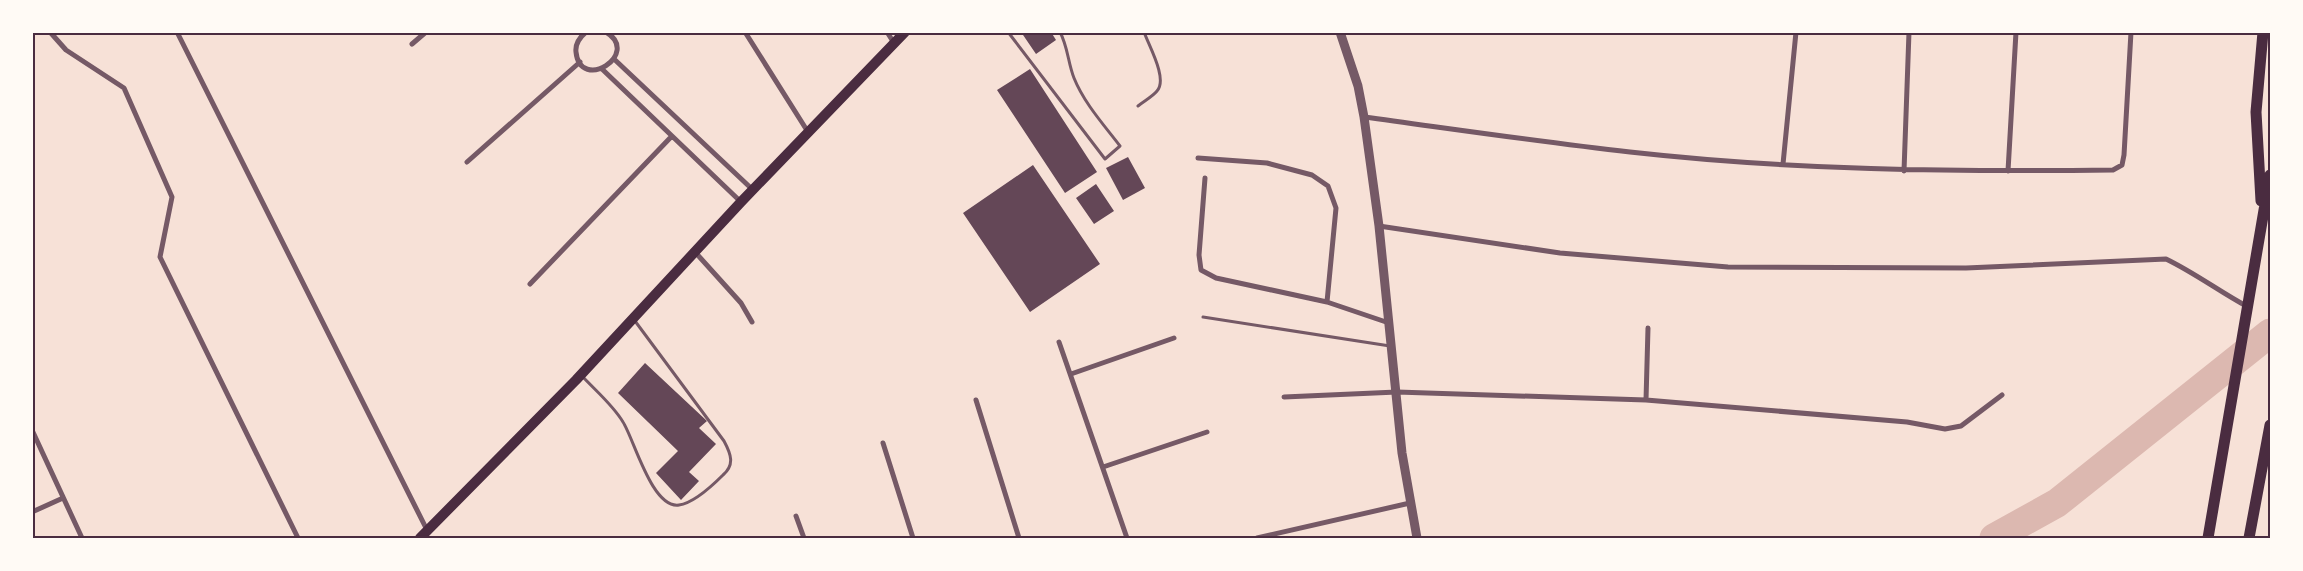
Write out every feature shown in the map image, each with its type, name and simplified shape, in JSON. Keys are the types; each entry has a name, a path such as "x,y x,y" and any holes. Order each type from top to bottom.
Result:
{"main road":[{"path":"424,535 581,374 741,202 905,32"},
{"path":"2262,223 2256,112 2263,32"},
{"path":"2208,538 2270,175"},
{"path":"2249,538 2270,425"}],"street":[{"path":"50,32 66,50 124,88 172,197 160,258 298,538"},
{"path":"177,32 424,535"},
{"path":"412,44 426,32"},
{"path":"583,33 577,43 576,50 580,62 591,70 602,69 610,65 614,59 616,46 614,40 606,32"},
{"path":"745,32 808,133"},
{"path":"887,32 894,44"},
{"path":"1340,32 1358,86 1364,117 1379,226 1402,453 1417,538"},
{"path":"1783,164 1796,32"},
{"path":"1904,171 1909,32"},
{"path":"2008,172 2016,32"},
{"path":"1364,117 1630,152 1783,164 1904,171 2113,170 2122,165 2124,155 2131,32"},
{"path":"614,59 753,190"},
{"path":"467,162 580,62"},
{"path":"602,69 741,202"},
{"path":"530,284 671,137"},
{"path":"1198,158 1267,163 1312,175 1328,186 1336,208 1327,302"},
{"path":"1204,178 1199,255 1201,270 1216,278 1327,302 1388,323"},
{"path":"1379,226 1560,253 1728,267 1966,268 2166,259 2195,274 2223,294 2248,307"},
{"path":"695,251 741,303 752,322"},
{"path":"1646,400 1648,328"},
{"path":"1071,374 1174,338"},
{"path":"1059,342 1127,538"},
{"path":"1284,397 1397,392 1646,400 1907,422 1945,429 1961,426 2002,395"},
{"path":"976,400 1019,538"},
{"path":"32,430 82,538"},
{"path":"1103,467 1207,432"},
{"path":"883,443 913,538"},
{"path":"32,512 63,498"},
{"path":"1257,538 1410,503"},
{"path":"796,516 804,538"}],"lane":[{"path":"1008,32 1105,159 1120,146 1081,94 1073,76 1068,53 1060,32"},
{"path":"1138,106 1158,91 1161,82 1159,71 1144,32"},
{"path":"1203,316 1391,347"},
{"path":"581,374 624,422 650,481 670,504 677,506 689,502 730,468 730,455 724,441 633,319"}],"building":[{"path":"1021,32 1051,32 1056,40 1036,54"},
{"path":"1030,69 1097,172 1065,193 997,90"},
{"path":"1128,157 1145,188 1123,200 1106,168"},
{"path":"1033,165 1100,264 1030,312 963,213"},
{"path":"1096,184 1114,211 1094,224 1076,198"},
{"path":"645,363 707,421 699,428 716,444 689,472 699,481 681,500 656,473 678,451 618,393"}],"waterway":[{"path":"1994,538 2057,503 2270,333"}]}
